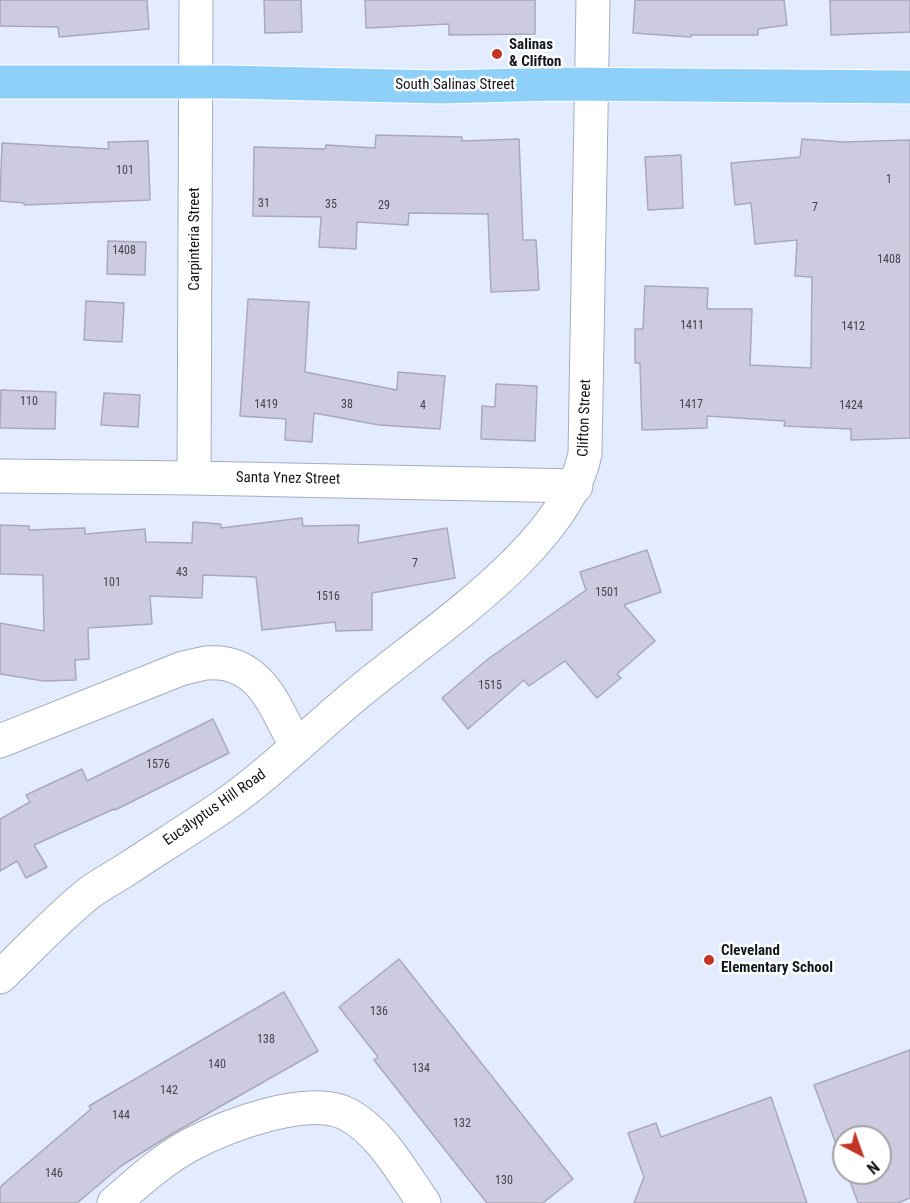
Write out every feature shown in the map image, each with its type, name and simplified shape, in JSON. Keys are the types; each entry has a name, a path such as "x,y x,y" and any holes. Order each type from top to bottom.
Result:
{"main road":[{"name":"South Salinas Street","path":"0,82 196,82 442,87 591,85 910,87"}],"street":[{"name":"Carpinteria Street","path":"194,478 196,0"},
{"name":"Clifton Street","path":"296,746 359,691 466,607 499,578 536,541 560,512 576,486 585,454 593,0"},
{"name":"Santa Ynez Street","path":"0,476 576,486"},
{"path":"0,741 183,668 207,663 233,666 248,672 265,687 296,746"},
{"name":"Eucalyptus Hill Road","path":"0,977 90,893 223,806 263,776 296,746"},
{"path":"114,1203 155,1168 190,1145 235,1125 282,1111 309,1108 331,1109 346,1113 360,1122 381,1142 424,1203"}],"building":[{"path":"0,0 147,0 149,29 59,37 58,27 0,26"},
{"path":"264,0 301,0 302,32 265,33"},
{"path":"365,0 535,0 535,34 449,35 449,24 366,28"},
{"path":"635,0 784,0 787,25 758,29 758,35 691,35 691,37 633,33"},
{"path":"830,0 910,0 910,32 831,35"},
{"path":"376,135 462,137 462,141 519,139 523,240 536,240 539,290 491,292 488,214 409,213 408,225 357,222 356,249 319,247 321,217 253,216 254,147 325,149 326,145 375,148"},
{"path":"802,139 844,142 910,140 910,438 851,440 851,429 784,426 785,421 707,416 707,428 642,430 640,363 635,363 635,329 643,329 645,286 708,288 707,309 752,309 750,365 811,368 812,277 795,276 797,240 755,244 751,203 735,205 731,163 800,157"},
{"path":"148,141 150,200 24,205 24,203 0,201 2,143 109,149 108,142"},
{"path":"681,155 683,208 648,210 645,157"},
{"path":"108,241 146,242 145,275 107,274"},
{"path":"248,299 309,302 305,372 397,390 398,372 445,376 440,429 379,425 314,413 312,442 285,440 286,419 240,416"},
{"path":"86,301 124,303 122,342 84,340"},
{"path":"496,384 537,386 535,441 481,439 482,406 495,407"},
{"path":"1,390 56,392 55,429 0,428"},
{"path":"104,393 140,395 138,427 101,425"},
{"path":"302,518 303,526 359,525 358,543 447,528 455,578 372,593 372,630 336,631 335,622 262,630 256,577 203,575 202,598 150,596 152,624 88,628 89,659 75,660 76,680 44,681 0,674 0,623 44,631 43,575 0,574 0,525 29,526 29,530 85,528 85,534 145,529 146,542 192,543 193,522 221,524 221,528"},
{"path":"647,550 661,592 624,605 655,641 617,674 621,678 597,698 565,661 529,686 524,680 468,729 442,698 488,659 586,590 580,572"},
{"path":"213,719 229,753 115,810 34,845 47,867 26,878 17,861 0,871 0,819 30,802 26,795 82,769 87,781"},
{"path":"399,959 573,1179 543,1203 487,1203 374,1060 378,1057 339,1007"},
{"path":"284,992 318,1051 170,1135 121,1166 77,1203 0,1203 0,1187 91,1109 89,1106"},
{"path":"910,1050 910,1198 898,1203 858,1203 851,1185 892,1185 892,1125 832,1125 832,1133 814,1085"},
{"path":"771,1097 807,1203 634,1203 644,1177 628,1133 656,1123 661,1137"}],"place":[{"name":"Salinas & Clifton","path":"497,54"},
{"name":"Cleveland Elementary School","path":"709,960"}]}
